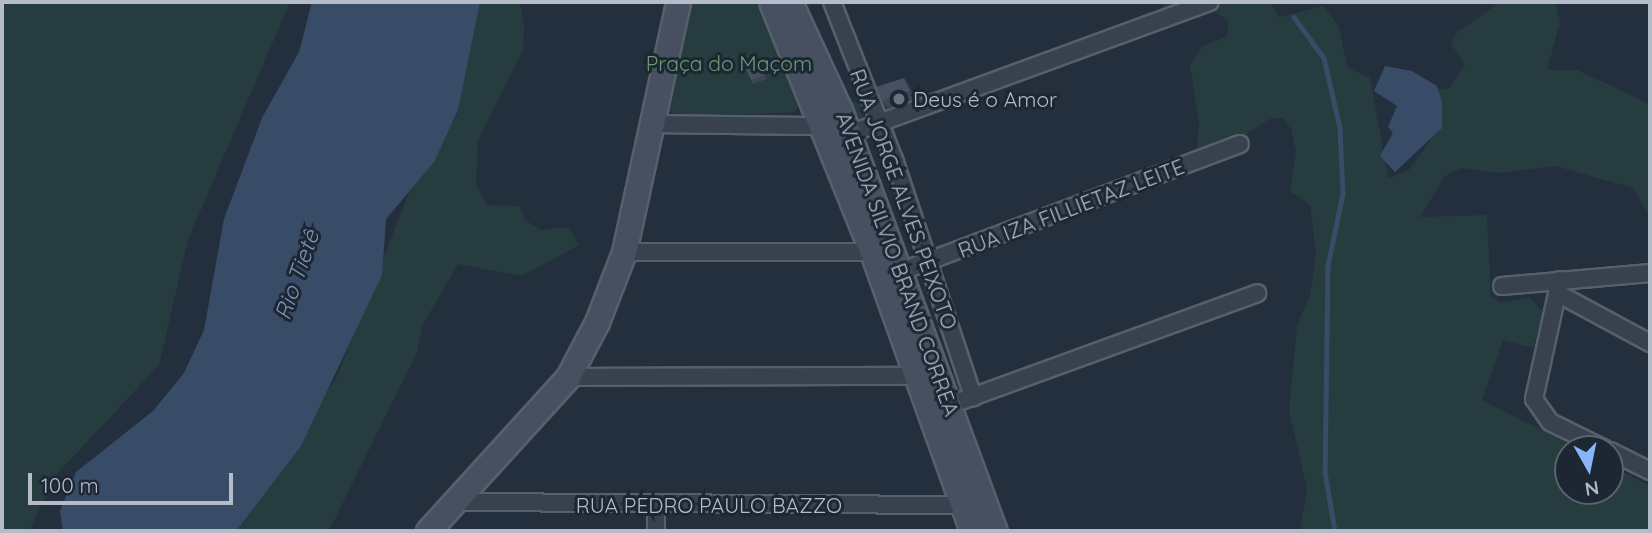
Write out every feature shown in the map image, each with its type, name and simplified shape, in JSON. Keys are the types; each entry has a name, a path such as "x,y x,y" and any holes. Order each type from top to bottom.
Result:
{"main road":[{"path":"428,531 569,377 624,251 654,124 678,2"},
{"name":"AVENIDA SILVIO BRAND CORREA","path":"771,2 872,252 972,531"},
{"name":"AVENIDA SILVIO BRAND CORREA","path":"790,2 849,134 902,271 995,531"}],"street":[{"name":"RUA JORGE ALVES PEIXOTO","path":"832,2 881,126 973,397"},
{"path":"849,134 881,126 1210,2"},
{"path":"654,124 822,126"},
{"name":"RUA IZA FILLIETAZ LEITE","path":"902,271 1240,144"},
{"path":"624,251 872,252"},
{"path":"1502,286 1558,287 1650,273"},
{"path":"1558,287 1650,343"},
{"path":"1558,287 1534,399 1550,422 1577,435"},
{"path":"950,405 1257,293"},
{"path":"569,377 918,376"},
{"path":"1624,458 1650,471"},
{"name":"RUA PEDRO PAULO BAZZO","path":"456,502 656,506 963,505"},
{"path":"656,506 656,531"}],"green space":[{"path":"2,2 290,2 188,240 159,365 56,475 29,531 2,531"},
{"path":"474,2 520,2 524,28 523,50 478,140 476,184 487,205 519,206 525,220 541,230 568,227 579,245 522,276 458,264 422,326 417,352 329,531 225,531 336,379 409,193 457,116"},
{"name":"Praça do Maçom","path":"685,2 760,2 802,100 795,112 682,118 668,111"},
{"path":"800,2 817,2 808,7 849,102 860,103 864,115 859,122 856,122"},
{"path":"1158,2 1270,2 1279,17 1323,6 1338,25 1348,68 1370,78 1388,178 1408,171 1435,134 1433,90 1449,88 1465,65 1451,44 1456,33 1501,2 1555,2 1560,22 1547,70 1577,70 1650,104 1650,217 1633,188 1555,166 1498,173 1462,168 1445,176 1420,217 1487,215 1491,296 1500,303 1530,297 1543,312 1533,348 1503,340 1482,400 1554,436 1554,505 1624,505 1624,472 1650,486 1650,531 1300,531 1307,489 1289,410 1297,325 1310,296 1316,254 1310,205 1290,191 1296,151 1291,129 1283,118 1269,119 1221,151 1196,153 1199,124 1190,65 1203,46 1227,36 1228,21 1209,7 1171,11"}],"water":[{"name":"Rio Tietê","path":"312,2 480,2 458,110 434,162 386,219 382,275 301,446 236,531 63,531 60,511 76,472 153,411 184,373 204,330 224,219 262,118 299,52"},
{"path":"1385,66 1412,71 1437,86 1442,102 1442,128 1395,172 1380,156 1393,133 1388,127 1397,106 1374,91"}],"building":[{"path":"759,61 764,75 751,80 745,67"},
{"path":"904,78 910,91 882,101 876,87"}],"waterway":[{"path":"1294,17 1324,58 1340,128 1343,194 1328,266 1325,472 1335,531"}],"place":[{"name":"Deus é o Amor","path":"899,99"}]}
